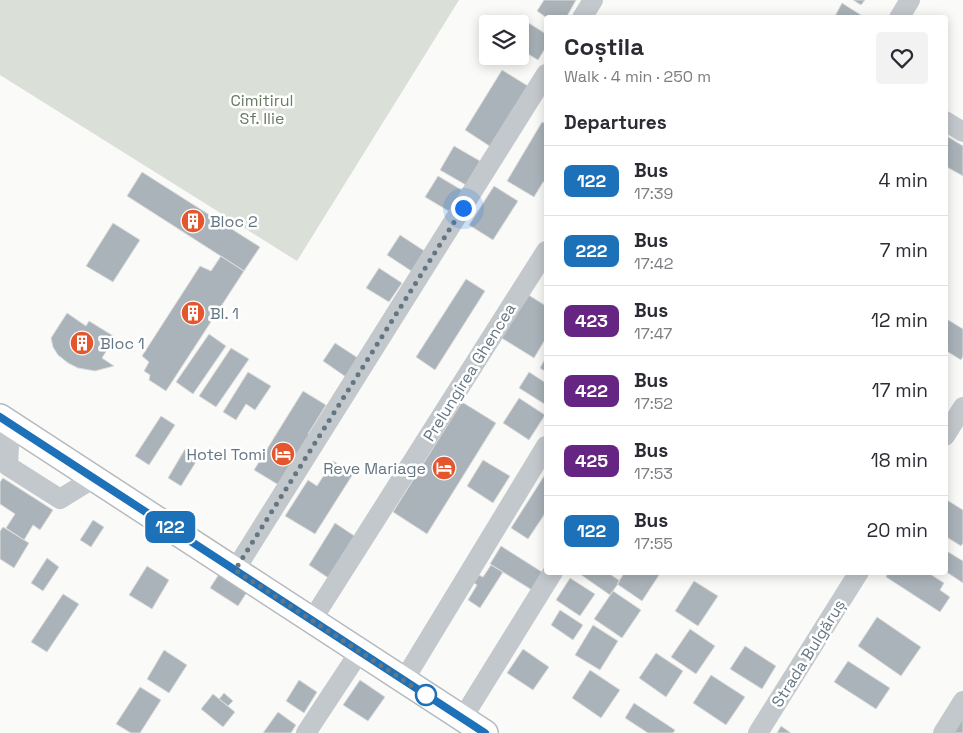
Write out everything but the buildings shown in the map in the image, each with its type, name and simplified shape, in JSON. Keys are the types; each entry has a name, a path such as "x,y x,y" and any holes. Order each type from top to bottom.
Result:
{"main road":[{"path":"5,420 485,733"}],"street":[{"path":"584,15 592,0"},
{"path":"900,15 910,0"},
{"path":"235,570 544,77"},
{"path":"948,123 963,132"},
{"name":"Prelungirea Ghencea","path":"312,620 544,254"},
{"path":"948,431 963,407"},
{"path":"5,420 8,466 60,499 94,478"},
{"path":"404,680 544,449"},
{"path":"462,719 550,575"},
{"name":"Strada Bulgăruș","path":"758,733 857,575"},
{"path":"306,733 360,652"},
{"path":"943,733 963,700"}],"green space":[{"name":"Cimitirul Sf. Ilie","path":"0,0 459,0 297,261 0,75"}],"bus line":[{"name":"122","path":"0,417 485,733"}],"place":[{"name":"Bloc 2","path":"193,221"},
{"name":"Bl. 1","path":"193,313"},
{"name":"Bloc 1","path":"82,343"},
{"name":"Hotel Tomi","path":"283,454"},
{"name":"Reve Mariage","path":"444,468"}],"route":[{"path":"426,695 235,570 463,208"}]}
